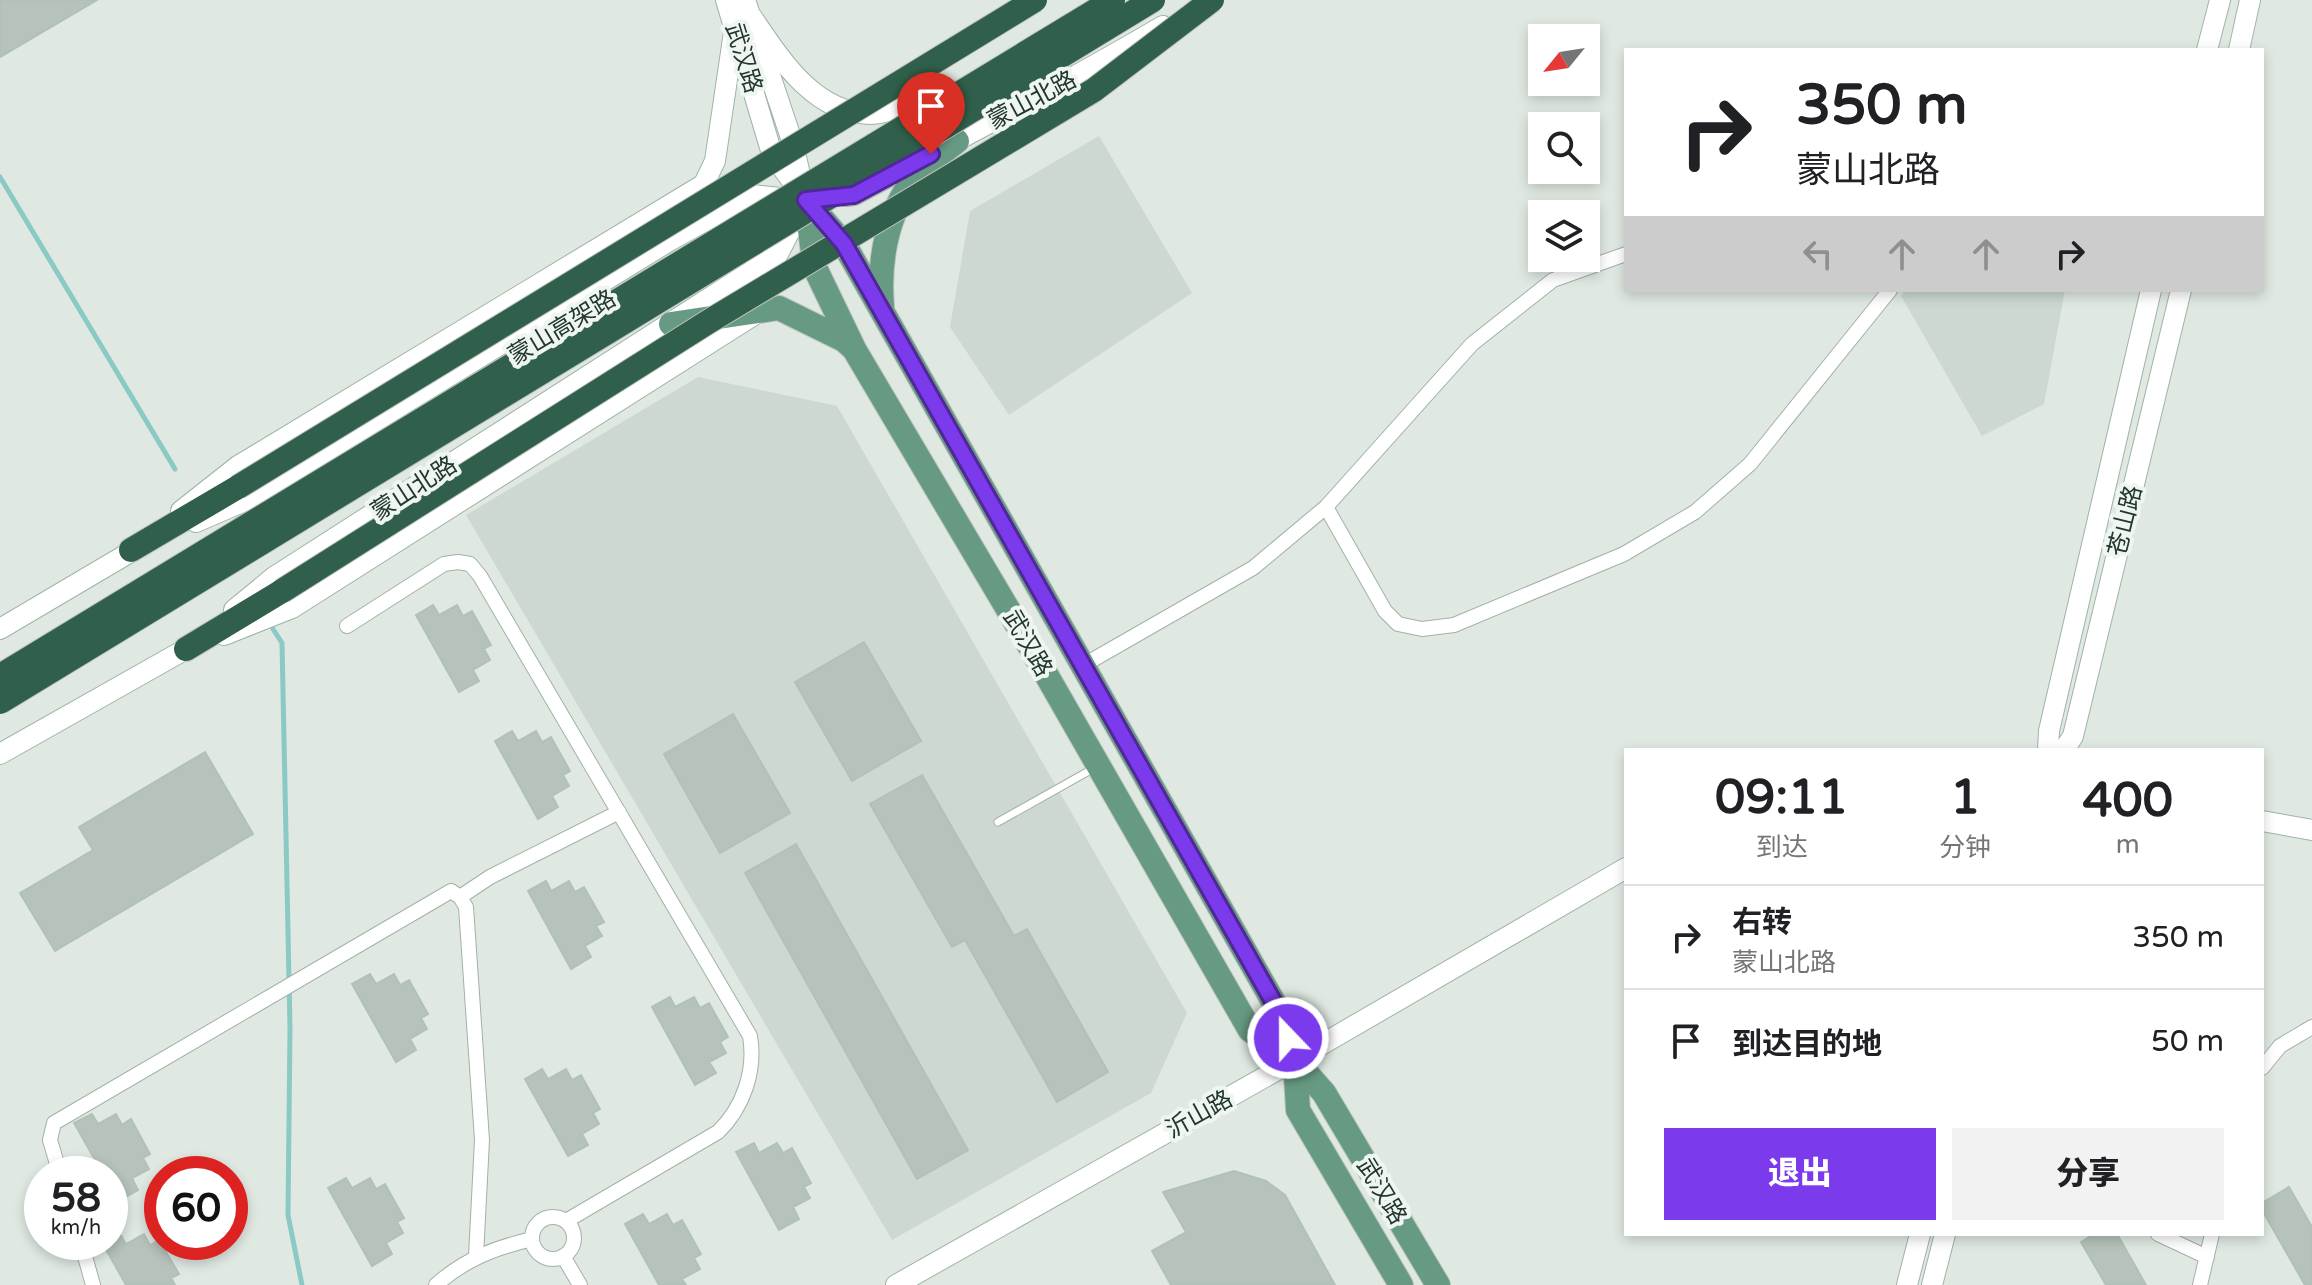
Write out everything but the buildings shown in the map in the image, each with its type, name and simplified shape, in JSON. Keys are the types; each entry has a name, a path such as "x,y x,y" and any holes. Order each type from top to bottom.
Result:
{"highway":[{"path":"131,550 1035,0"},
{"name":"蒙山高架路","path":"0,676 1113,0"},
{"name":"蒙山高架路","path":"0,702 1153,0"},
{"path":"186,649 708,322 1094,90 1210,0"}],"main road":[{"name":"武汉路","path":"726,0 744,14 772,154 844,244 1282,1017 1295,1060 1298,1110 1401,1285"},
{"name":"蒙山北路","path":"0,754 186,649 274,577 778,254 806,200 837,160 1096,0"},
{"name":"蒙山北路","path":"0,629 131,550 247,500 669,241 752,195 806,200 854,195 1080,75 1210,0"},
{"path":"2208,48 2220,0"},
{"path":"2239,48 2250,0"},
{"path":"744,14 787,69 833,107 872,114 943,96"},
{"path":"669,241 706,183 715,161 744,14"},
{"path":"883,312 880,283 886,233 904,194 923,169 957,141"},
{"path":"131,550 238,466 706,183"},
{"name":"武汉路","path":"806,200 815,268 854,349 1250,1030 1295,1060 1324,1093 1438,1285"},
{"name":"苍山路","path":"2048,748 2049,731 2151,292"},
{"name":"苍山路","path":"2065,748 2073,736 2181,292"},
{"path":"671,324 779,308 844,340 854,349"},
{"path":"186,649 292,608 763,309"},
{"path":"2264,821 2312,830"},
{"name":"沂山路","path":"896,1285 1295,1060 1624,869"},
{"path":"1907,1285 1919,1236"},
{"path":"1932,1285 1944,1236"}],"street":[{"path":"1082,666 1253,568 1326,507 1472,344 1553,280 1624,255"},
{"path":"1326,507 1385,611 1398,624 1422,629 1454,625 1624,554 1695,512 1750,464 1888,292"},
{"path":"347,626 444,564 470,564 488,589 750,1036 753,1054 751,1074 731,1120 718,1132 566,1221"},
{"path":"460,897 490,877 619,812"},
{"path":"55,1156 50,1140 54,1123 451,891 460,897 466,907 482,1140 476,1256"},
{"path":"2264,1066 2280,1046 2312,1027"},
{"path":"553,1217 566,1221 574,1239 563,1256 550,1258 543,1256 532,1239 540,1221 553,1217"},
{"path":"2162,1236 2207,1257"},
{"path":"2200,1285 2212,1236"},
{"path":"436,1285 476,1256 532,1239"},
{"path":"563,1256 580,1285"},
{"path":"86,1260 93,1285"}],"lane":[{"path":"998,822 1098,766"}],"shaded area":[{"path":"1099,136 1192,293 1009,415 950,327 970,211"},
{"path":"1904,292 2065,292 2044,404 1982,436 1901,296"},
{"path":"698,377 837,406 1187,1013 1151,1093 892,1240 466,515"}],"waterway":[{"path":"0,177 175,469"},
{"path":"273,629 282,643 290,1028 288,1215 302,1285"}],"route":[{"path":"931,154 854,195 806,200 844,244 1282,1017 1288,1038"}]}
